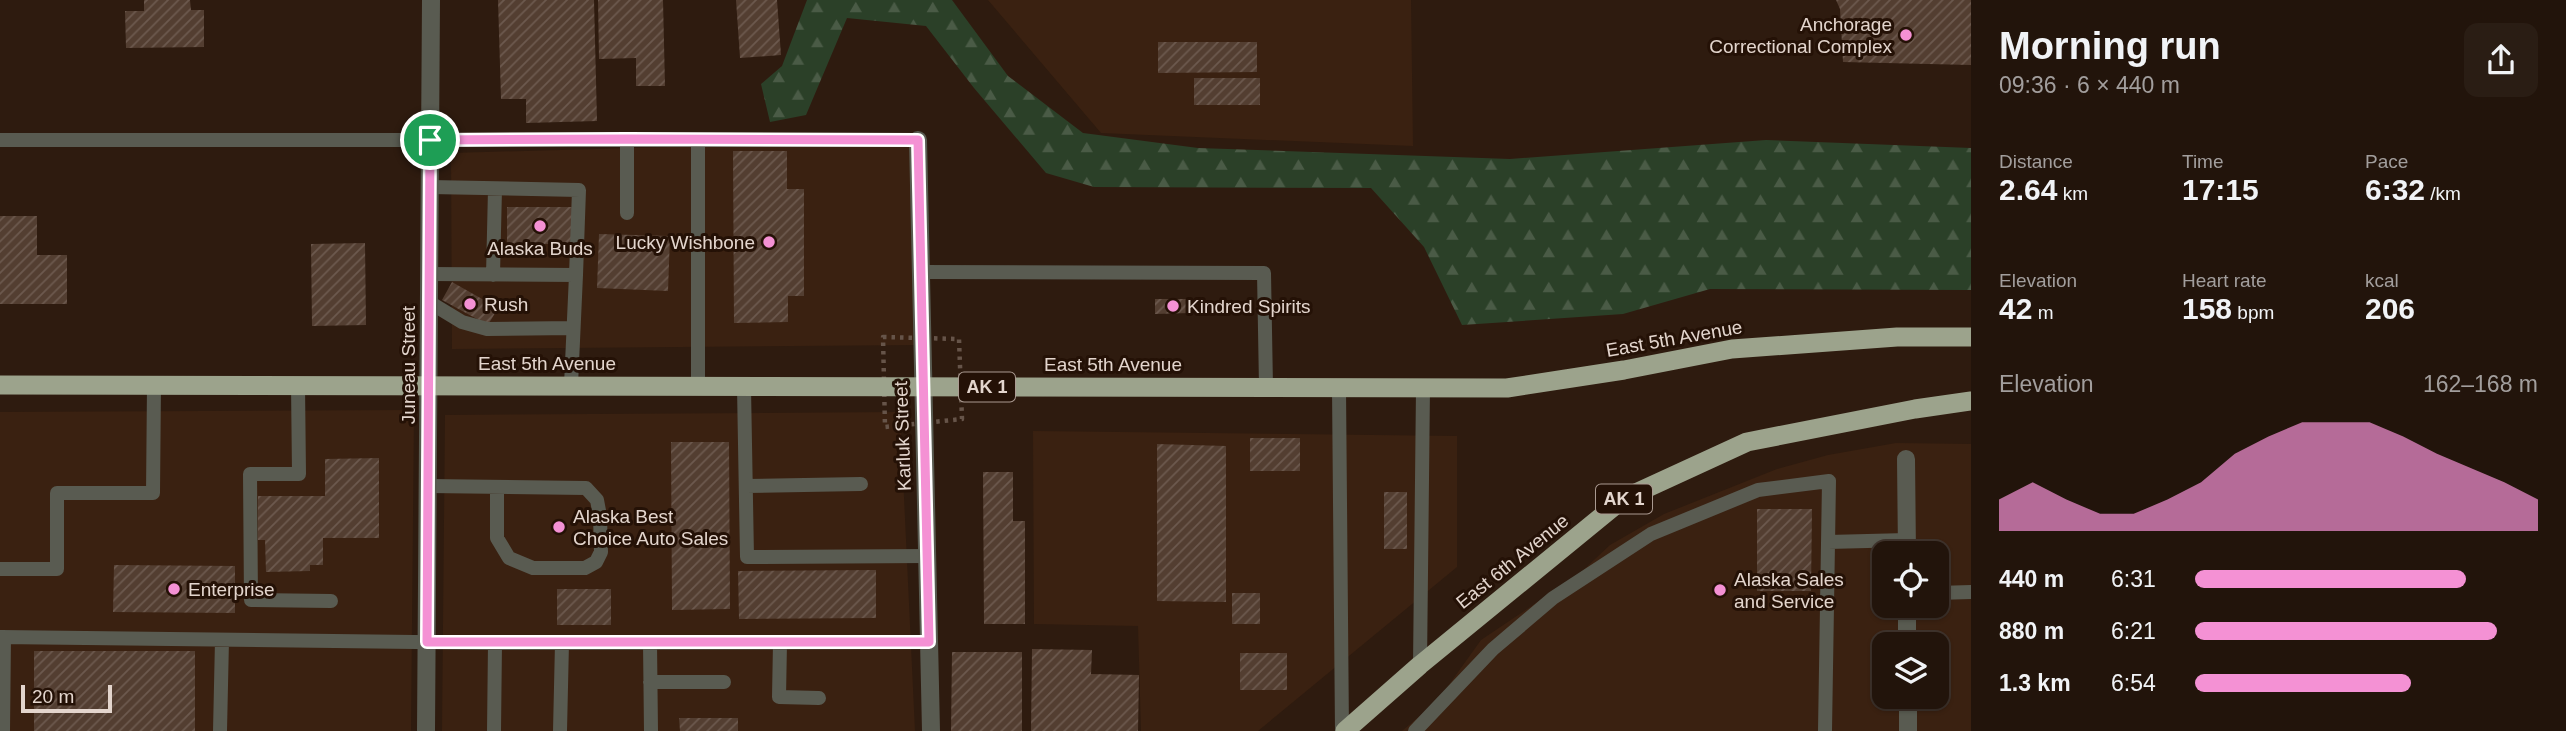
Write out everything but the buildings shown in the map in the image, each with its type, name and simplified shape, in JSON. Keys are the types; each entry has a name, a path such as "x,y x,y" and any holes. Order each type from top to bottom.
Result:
{"highway":[{"name":"East 5th Avenue","path":"0,385 1507,388 1624,370 1731,349 1897,337 1971,337"},
{"name":"East 6th Avenue","path":"1343,731 1623,499 1747,442 1915,409 1971,401"}],"street":[{"name":"Juneau Street","path":"426,731 431,0"},
{"name":"Karluk Street","path":"918,140 931,731"},
{"path":"1906,459 1907,541"},
{"path":"1908,709 1908,731"}],"lane":[{"path":"627,139 627,213"},
{"path":"0,140 918,140"},
{"path":"698,140 698,387"},
{"path":"430,187 579,190 571,385"},
{"path":"493,275 495,189"},
{"path":"920,272 1264,273 1266,387"},
{"path":"429,274 576,275"},
{"path":"429,302 462,322 487,329 573,328"},
{"path":"0,569 57,569 57,493 153,493 154,385"},
{"path":"299,385 299,474 250,474 251,600 331,601"},
{"path":"744,387 747,557 927,556"},
{"path":"1339,388 1343,731"},
{"path":"1420,665 1423,388"},
{"path":"1415,731 1493,649 1553,598 1651,534 1758,490 1829,481 1825,731"},
{"path":"746,486 861,484"},
{"path":"428,486 586,488 597,500 600,516 601,552 596,562 585,568 534,568 509,558 497,538 497,487"},
{"path":"1828,542 1872,545"},
{"path":"1949,593 1971,592"},
{"path":"3,731 2,637 495,643 929,642"},
{"path":"220,731 222,640"},
{"path":"494,731 495,643"},
{"path":"560,731 562,643"},
{"path":"650,643 651,731"},
{"path":"780,643 779,696 819,698"},
{"path":"650,682 724,682"}],"shaded area":[{"path":"988,0 1411,0 1413,146 1101,133"},
{"path":"918,140 921,345 452,349 451,153"},
{"path":"414,410 411,731 0,731 0,412"},
{"path":"900,412 915,731 442,731 445,415"},
{"path":"1033,431 1457,436 1457,567 1258,731 1141,731 1138,626 1034,624"},
{"name":"Alaska Sales and Service","path":"1896,443 1971,444 1971,731 1402,731 1438,700 1481,640 1579,574 1610,545 1664,514 1777,469 1828,455"}],"green space":[{"path":"807,0 952,0 1008,76 1083,133 1198,148 1510,159 1766,140 1971,148 1971,290 1710,289 1623,314 1462,325 1424,247 1371,188 1094,187 1046,173 926,26 847,18 806,115 770,122 761,84 782,66"}],"place":[{"name":"Anchorage Correctional Complex","path":"1906,35"},
{"name":"Alaska Buds","path":"540,226"},
{"name":"Lucky Wishbone","path":"769,242"},
{"name":"Rush","path":"470,304"},
{"name":"Kindred Spirits","path":"1173,306"},
{"name":"Alaska Best Choice Auto Sales","path":"559,527"},
{"name":"Enterprise","path":"174,589"},
{"name":"Alaska Sales and Service","path":"1720,590"}],"route":[{"path":"430,140 918,140 929,642 427,642 430,140"}]}
